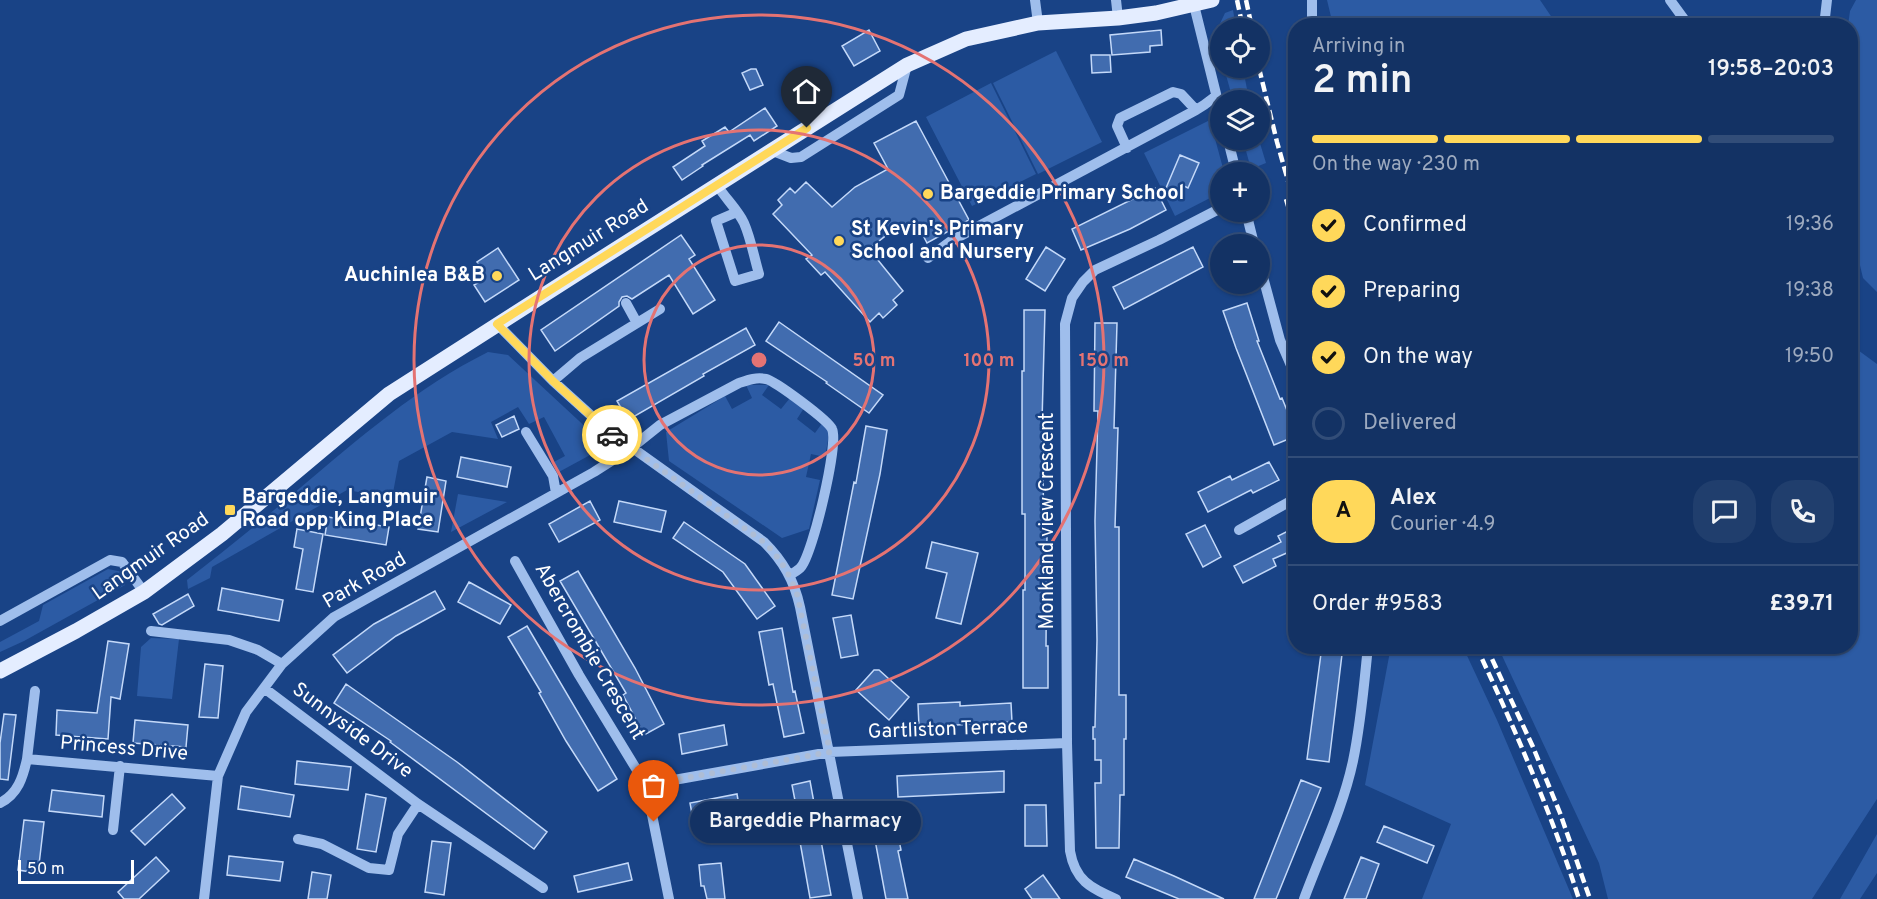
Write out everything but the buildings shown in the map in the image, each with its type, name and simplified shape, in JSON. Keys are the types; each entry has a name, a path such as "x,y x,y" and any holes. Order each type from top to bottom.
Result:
{"main road":[{"name":"Langmuir Road","path":"5,667 76,632 144,592 222,534 389,394 908,65 966,39 1038,23 1156,13 1212,0"}],"street":[{"path":"1035,0 1038,23"},
{"path":"1116,0 1118,18"},
{"path":"1312,0 1312,18"},
{"path":"1670,0 1683,18"},
{"path":"1825,18 1827,0"},
{"path":"1194,6 1215,90"},
{"path":"773,151 791,158 801,157 899,95 908,65"},
{"path":"1127,148 1117,126 1120,118 1173,92 1181,94 1196,110"},
{"path":"928,258 951,241 1127,148 1210,100"},
{"path":"717,185 728,203 737,212 745,225 759,274 735,281 716,221 737,212"},
{"name":"Monkland view Crescent","path":"1116,899 1087,885 1073,868 1070,851 1067,743 1065,324 1072,298 1095,270 1210,214"},
{"path":"1268,294 1280,340 1288,358"},
{"path":"626,303 638,323"},
{"path":"553,381 580,358 660,309"},
{"path":"497,324 553,381 606,429 630,449 764,542 790,575 797,594 858,899"},
{"name":"Park Road","path":"204,899 218,776 246,712 282,664 334,617 556,493 630,449 660,425 739,383 753,378 768,379 823,418 833,429 834,446 813,542 801,567 790,575"},
{"path":"526,432 553,476 556,493"},
{"path":"1239,530 1288,502"},
{"path":"0,621 110,560 122,562 144,592"},
{"name":"Abercrombie Crescent","path":"515,561 579,675 646,785 669,899"},
{"path":"151,631 229,640 258,650 282,664"},
{"path":"1304,899 1341,804 1353,761 1362,707 1367,654"},
{"name":"Sunnyside Drive","path":"264,688 418,804 543,888"},
{"path":"0,803 6,800 22,781 27,759 35,691"},
{"name":"Gartliston Terrace","path":"646,785 830,752 1067,743"},
{"name":"Princess Drive","path":"27,759 218,776"},
{"path":"113,830 120,766"},
{"name":"Sunnyside Drive","path":"298,839 322,844 369,868 389,870 398,834 418,804"}],"shaded area":[{"path":"1327,0 1540,0 1552,18 1331,18"},
{"path":"1856,0 1877,0 1877,292 1863,278 1858,257 1858,18 1849,18"},
{"path":"1233,10 1234,18 1223,18 1225,13"},
{"path":"1056,51 1102,142 1038,174 993,83"},
{"path":"1227,78 1245,78 1247,90 1230,90"},
{"path":"991,83 1036,174 972,206 926,117"},
{"path":"1210,120 1210,150 1218,150 1221,162 1210,162 1210,198 1175,216 1144,153"},
{"path":"1246,150 1262,150 1266,162 1249,162"},
{"path":"1858,350 1877,364 1877,799 1812,899 1608,899 1599,863 1501,654 1858,654"},
{"path":"488,352 508,355 592,433 592,454 557,473 552,463 565,456 544,417 529,424 518,407 491,422 498,439 452,432 399,461 392,498 347,490 212,567 210,578 188,589 187,580 367,432 437,381"},
{"path":"746,385 769,385 762,395 781,409 790,398 804,408 797,419 815,433 823,422 830,429 825,457 811,454 806,477 820,480 809,529 782,538 669,461 666,432 725,396 732,409 752,398"},
{"path":"458,494 507,502 451,532"},
{"path":"108,569 123,572 125,585 0,652 0,642 39,621 43,605"},
{"path":"151,638 179,639 172,699 137,696 141,647"},
{"path":"1390,654 1466,654 1497,720 1573,899 1422,899 1451,824 1365,785"},
{"path":"1877,834 1877,873 1860,899 1840,899"}],"railway":[{"path":"1237,0 1241,18"},
{"path":"1246,0 1250,18"},
{"path":"1261,78 1288,181"},
{"path":"1286,199 1288,206"},
{"path":"1480,654 1532,771 1579,899"},
{"path":"1490,654 1533,747 1560,813 1590,899"}],"way so far":[{"path":"612,435 764,542 778,557 790,575 797,594 830,752 646,785 654,822"}],"place":[{"name":"Bargeddie Primary School","path":"928,194"},
{"name":"St Kevin's Primary School and Nursery","path":"839,241"},
{"name":"Auchinlea B&B","path":"497,276"},
{"name":"Bargeddie, Langmuir Road opp King Place","path":"230,510"},
{"name":"Bargeddie Pharmacy","path":"654,822"}],"route":[{"path":"612,435 553,381 497,324 807,128"}]}
